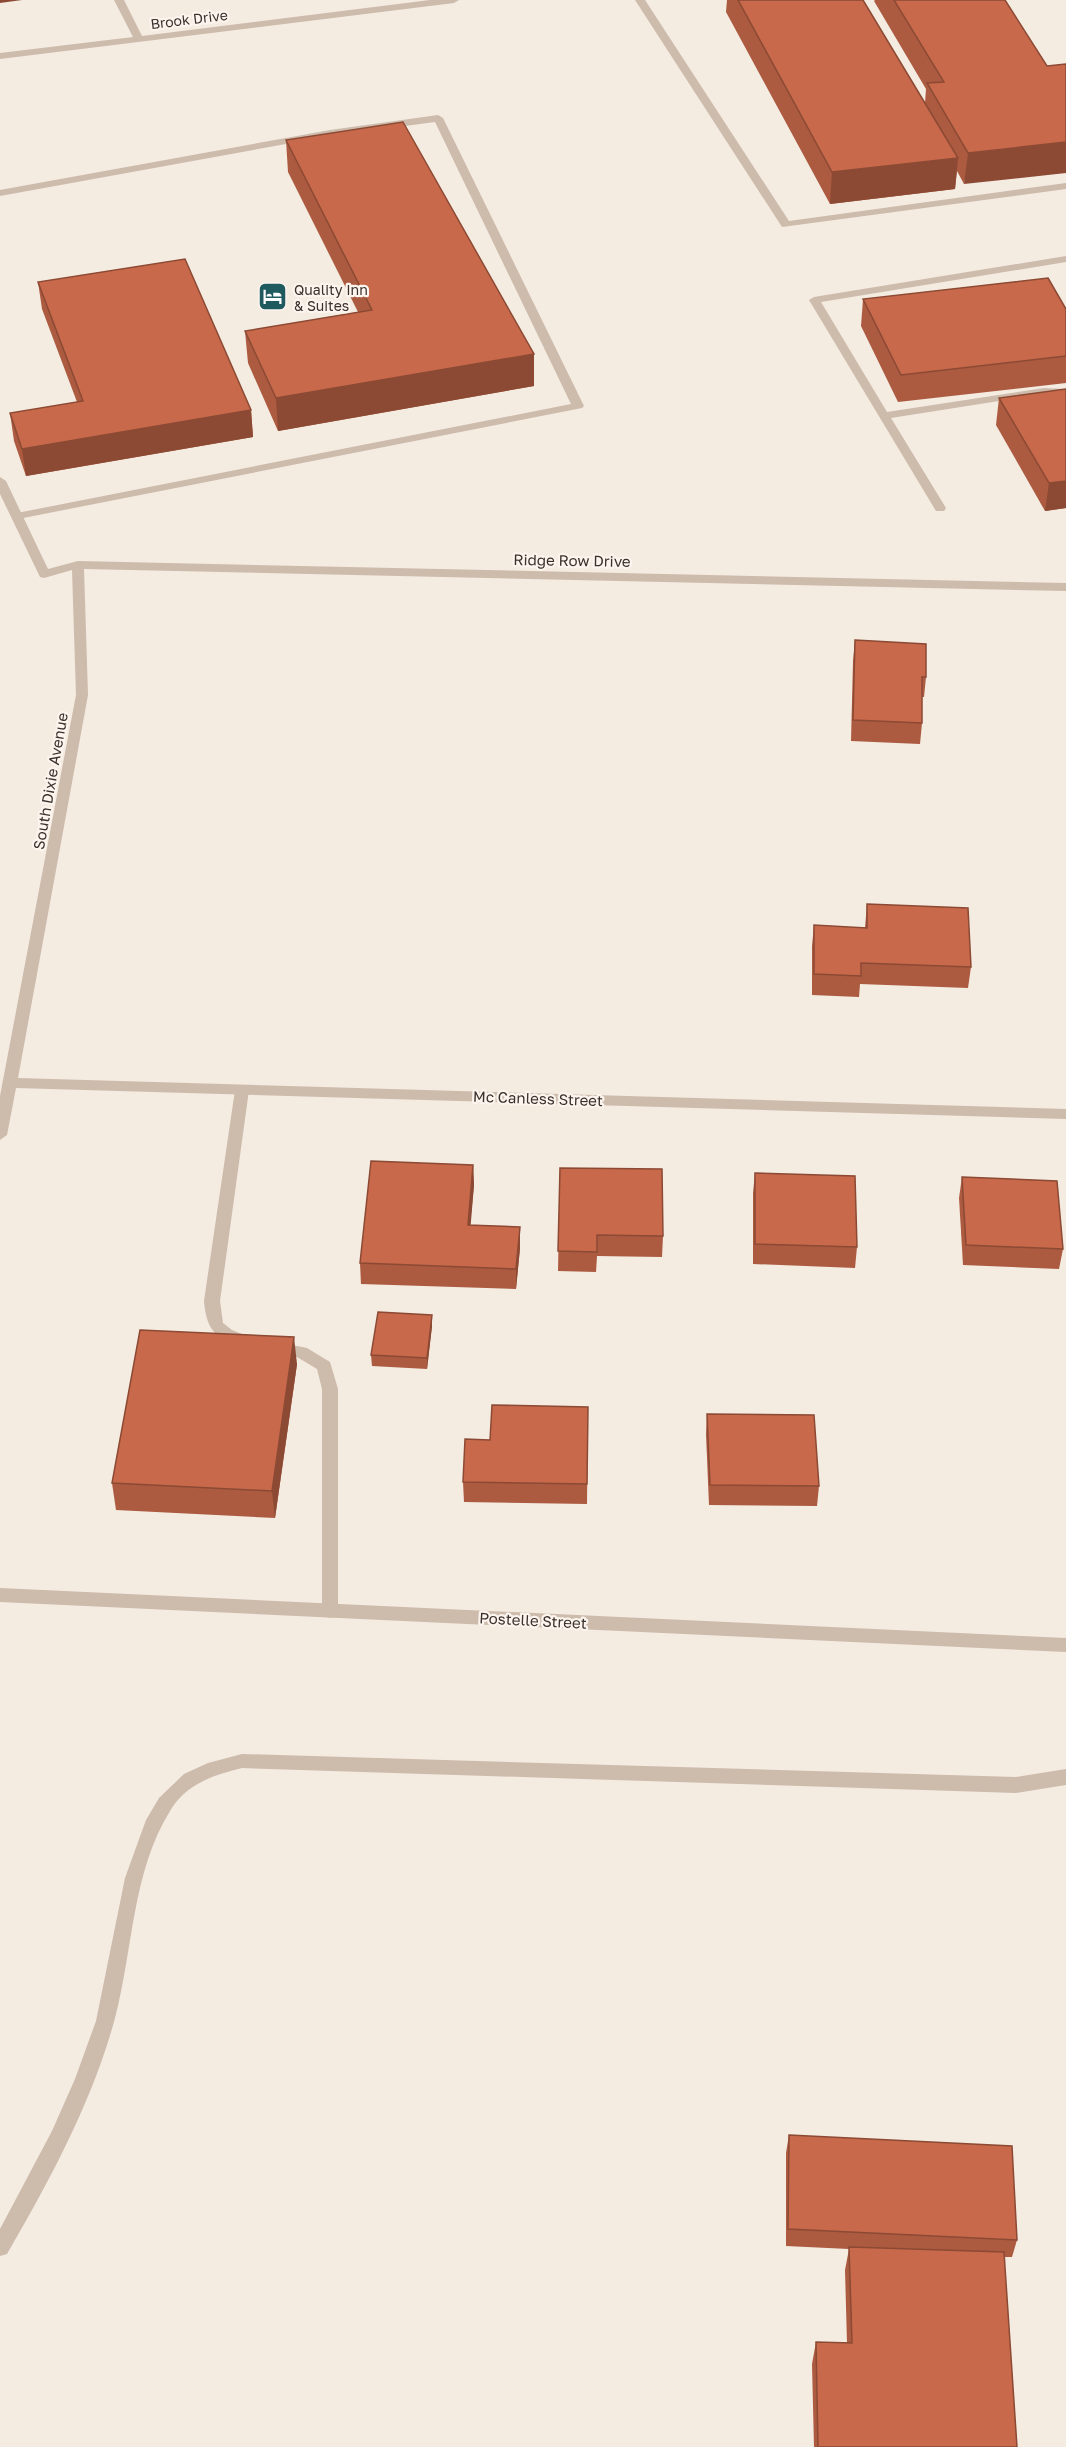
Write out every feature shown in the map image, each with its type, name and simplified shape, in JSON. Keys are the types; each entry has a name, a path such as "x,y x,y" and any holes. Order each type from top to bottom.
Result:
{"street":[{"path":"120,0 139,39"},
{"name":"Brook Drive","path":"0,56 454,0"},
{"path":"640,0 786,225 1066,186"},
{"path":"0,194 330,133 438,118 578,406 17,517"},
{"path":"940,508 814,300 1066,259"},
{"path":"884,416 1044,391 1066,392"},
{"path":"0,481 44,574 78,565"},
{"name":"Ridge Row Drive","path":"78,565 1066,587"},
{"name":"South Dixie Avenue","path":"0,1135 82,695 78,565"},
{"name":"Mc Canless Street","path":"11,1083 1066,1113"},
{"path":"242,1090 212,1301 213,1321 223,1334 301,1352 324,1366 330,1389 330,1611"},
{"name":"Postelle Street","path":"0,1595 1066,1645"},
{"path":"0,2247 28,2202 77,2093 105,2020 144,1845 164,1806 181,1784 207,1770 242,1761 1016,1785 1066,1777"}],"building":[{"path":"738,0 863,0 958,158 832,172"},
{"path":"894,0 1005,0 1047,66 1066,64 1066,142 968,153 927,83 944,82"},
{"path":"403,122 534,354 276,398 245,331 372,310 286,140"},
{"path":"185,259 251,410 22,449 10,413 83,401 38,282"},
{"path":"1048,278 1066,309 1066,356 901,375 863,299"},
{"path":"1066,389 1066,481 1049,483 999,398"},
{"path":"855,640 926,644 926,677 922,677 922,723 853,720"},
{"path":"867,904 968,908 971,967 861,963 861,976 814,974 814,925 867,928"},
{"path":"371,1161 473,1165 468,1225 520,1227 516,1269 360,1263"},
{"path":"560,1168 662,1169 663,1236 597,1235 597,1252 558,1251"},
{"path":"755,1173 855,1176 857,1247 755,1244"},
{"path":"962,1177 1057,1181 1063,1249 966,1245"},
{"path":"378,1312 432,1315 427,1358 371,1355"},
{"path":"140,1330 294,1337 272,1491 112,1483"},
{"path":"492,1405 588,1407 587,1484 463,1482 465,1439 490,1440"},
{"path":"707,1414 814,1415 819,1486 710,1485"},
{"path":"789,2135 1012,2146 1017,2240 788,2229"},
{"path":"849,2247 1004,2252 1017,2447 818,2447 816,2342 852,2343"}],"place":[{"name":"Quality Inn & Suites","path":"273,297"}]}
